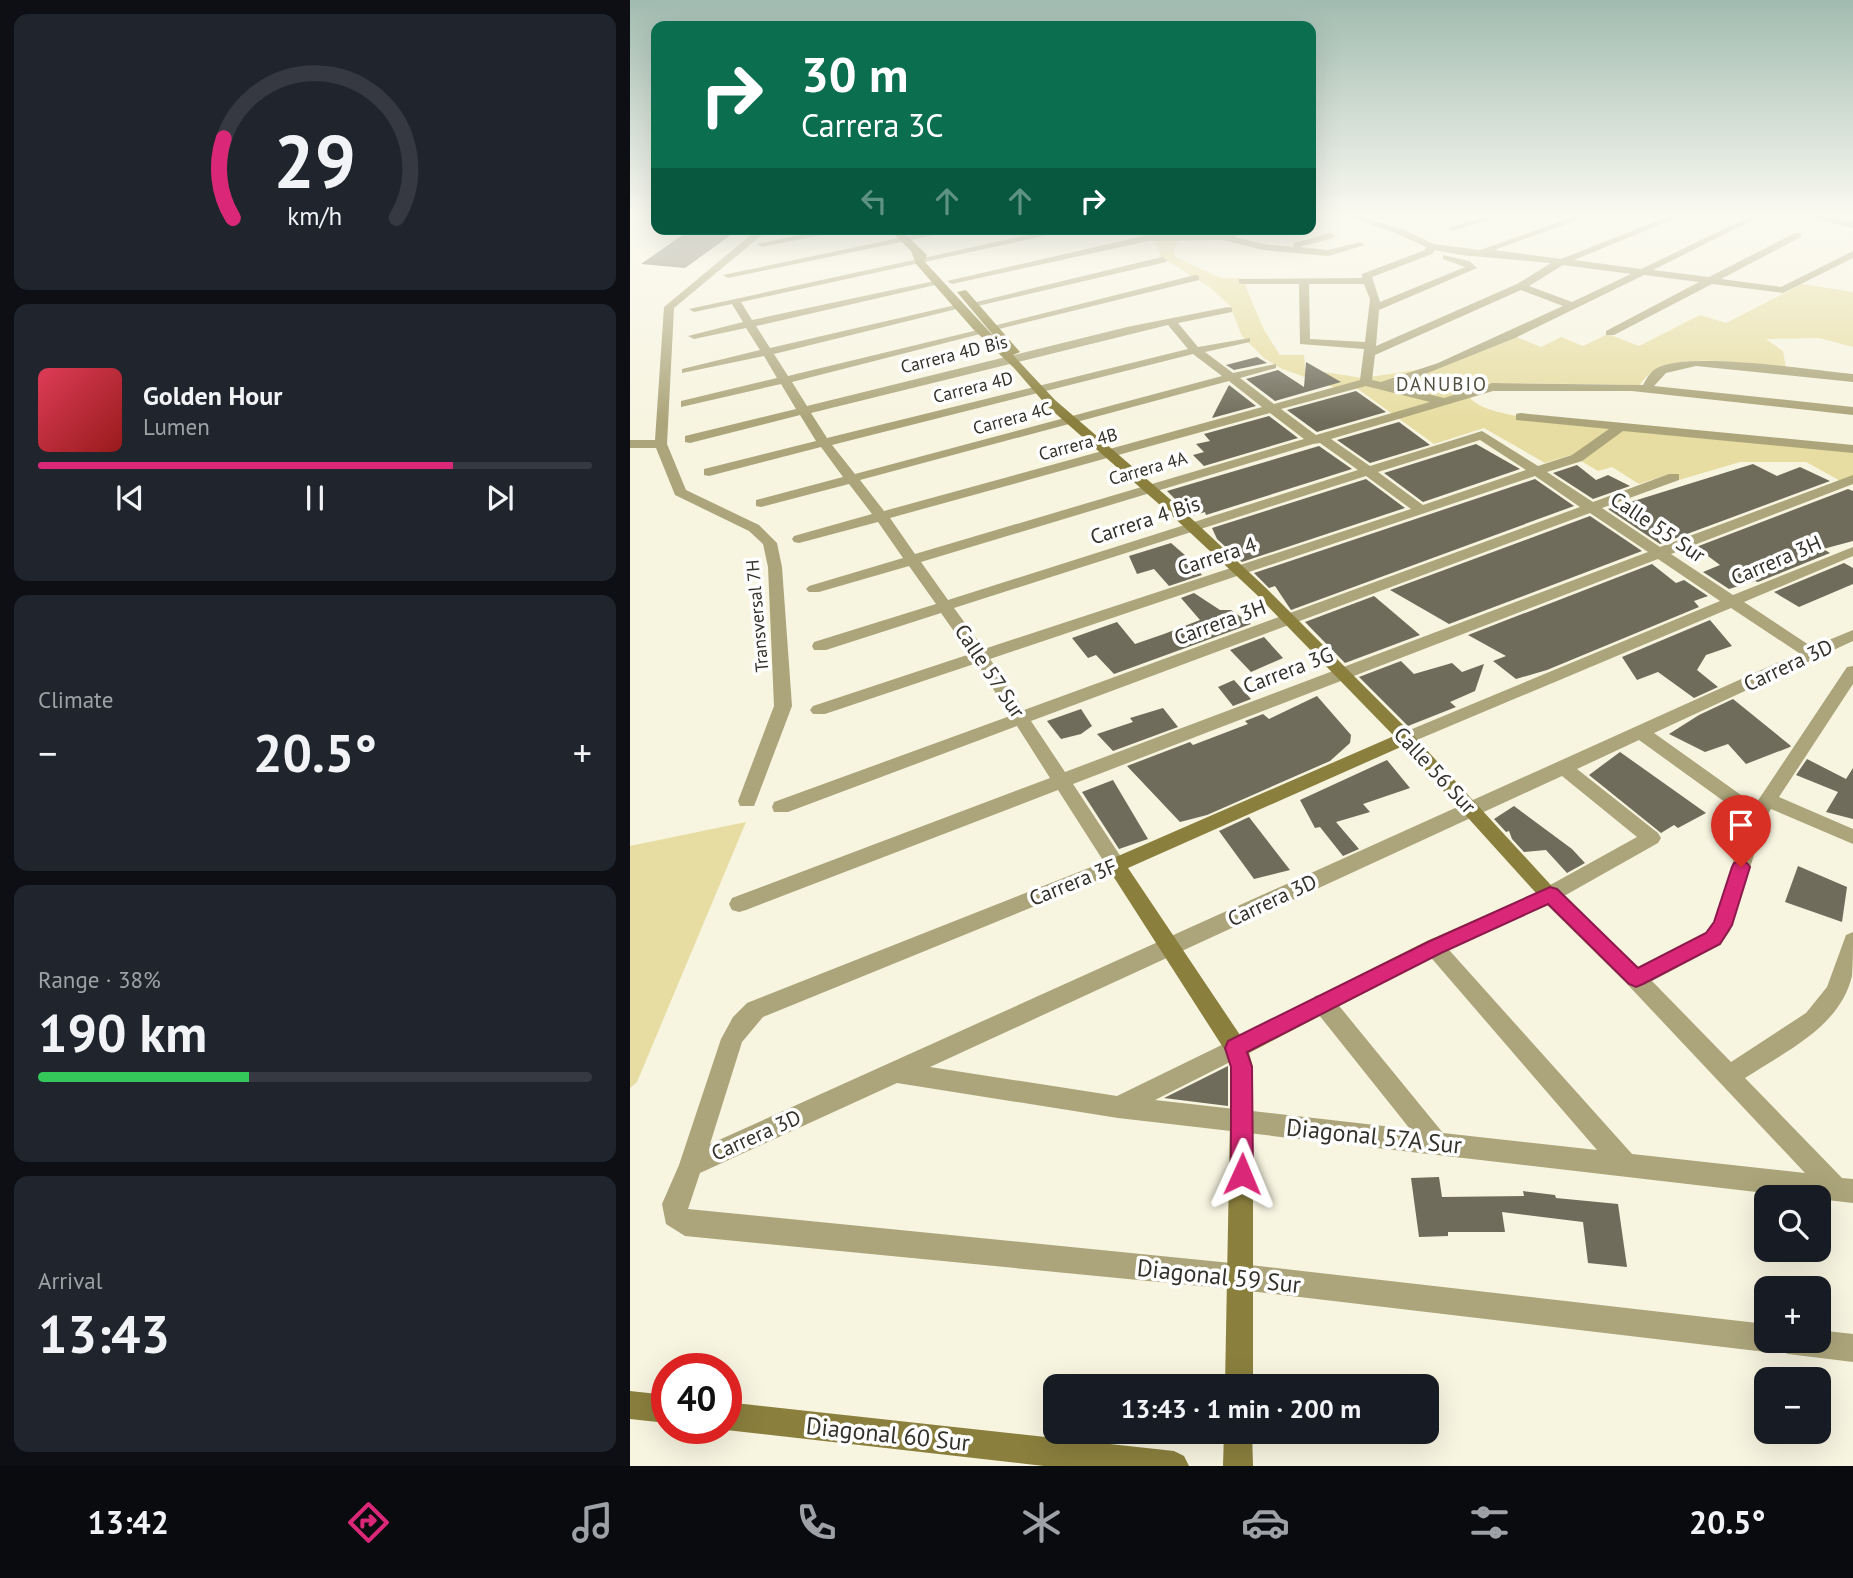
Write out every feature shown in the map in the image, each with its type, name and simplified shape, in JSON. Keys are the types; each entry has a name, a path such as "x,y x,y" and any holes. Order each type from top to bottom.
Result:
{"street":[{"name":"Transversal 7H","path":"697,284 669,307 661,444 680,492 754,528 770,543 775,567 783,706 747,801"},
{"path":"694,309 807,284"},
{"path":"694,336 933,284"},
{"name":"Calle 56 Sur","path":"940,284 982,332 1014,360 1070,420 1192,526 1289,619 1406,738 1550,895 1845,1191"},
{"name":"Calle 56 Sur","path":"955,284 1012,347 1014,360"},
{"path":"973,304 1057,284"},
{"path":"995,327 1169,284"},
{"path":"1304,284 1304,342 1368,350 1524,284"},
{"path":"1369,284 1375,308 1366,382 1448,402"},
{"path":"1375,308 1432,284"},
{"path":"1384,385 1442,365 1574,307 1617,284"},
{"path":"1610,333 1703,284"},
{"path":"1747,284 1783,290 1794,284"},
{"path":"1521,286 1574,307"},
{"name":"Calle 57 Sur","path":"736,301 824,443 881,516 981,656 1236,1048"},
{"path":"686,371 960,307"},
{"name":"Carrera 4D Bis","path":"690,439 1228,310"},
{"path":"1171,322 1195,351 1273,409 1423,510"},
{"path":"685,404 982,332"},
{"name":"Carrera 4D","path":"709,472 1038,388 1246,341"},
{"path":"1647,388 1653,377 1662,370 1696,363 1853,378"},
{"name":"Carrera 4C","path":"761,503 1272,366"},
{"name":"Carrera 4B","path":"799,539 1366,382"},
{"name":"Carrera 4A","path":"814,589 1149,487 1319,440 1492,387 1647,388 1853,411"},
{"path":"1520,416 1853,449"},
{"name":"Carrera 4","path":"819,710 1577,458 1599,440 1614,434 1619,427"},
{"name":"Calle 55 Sur","path":"1482,435 1811,654"},
{"name":"Carrera 4 Bis","path":"820,646 1482,435"},
{"path":"630,444 661,444"},
{"name":"Carrera 3H","path":"781,807 1674,477"},
{"name":"Carrera 3G","path":"739,904 1853,479"},
{"name":"Carrera 3H","path":"1406,738 1853,551"},
{"name":"Carrera 3D","path":"691,1165 1853,635"},
{"path":"1636,979 1713,939 1723,925 1762,808 1853,671"},
{"path":"1640,732 1762,808 1853,838"},
{"name":"Carrera 3F","path":"691,1165 732,1039 741,1024 755,1010 1116,865 1406,738"},
{"path":"1118,1107 1434,947 1550,895 1651,838 1563,767"},
{"path":"1729,1076 1814,1020 1836,992 1853,941"},
{"path":"1434,947 1626,1165"},
{"path":"1323,1003 1437,1144"},
{"path":"1236,1048 1242,1067 1243,1122 1239,1374"},
{"name":"Diagonal 57A Sur","path":"896,1072 1118,1107 1845,1191"},
{"name":"Diagonal 59 Sur","path":"691,1165 675,1203 674,1215 685,1223 1241,1277 1754,1337"},
{"path":"1831,1345 1853,1348"},
{"path":"630,1405 651,1407"},
{"name":"Diagonal 60 Sur","path":"742,1418 1174,1466"},
{"path":"1238,1444 1238,1466"}],"shaded area":[{"path":"1205,284 1245,284 1264,330 1280,355 1304,355 1305,369 1363,378 1443,366 1514,336 1541,347 1561,337 1583,346 1608,334 1639,346 1700,315 1726,323 1801,284 1853,292 1853,347 1819,338 1766,339 1783,351 1786,368 1729,362 1686,362 1667,365 1651,373 1640,385 1501,383 1465,392 1482,407 1520,417 1853,448 1853,481 1846,484 1806,462 1740,462 1679,480 1670,474 1639,484 1612,467 1598,471 1571,455 1545,463 1484,428 1434,444 1351,384 1336,388 1282,369 1264,358 1242,336 1230,306"},
{"path":"746,822 637,1082 630,1088 630,846"}],"building":[{"path":"1257,357 1267,363 1234,370 1226,365"},
{"path":"1306,362 1341,382 1275,401 1246,379 1278,370 1304,387"},
{"path":"1229,385 1256,406 1212,418 1217,408"},
{"path":"1356,391 1386,412 1317,432 1287,410"},
{"path":"1269,416 1298,438 1204,466 1193,455 1204,452 1196,444 1210,441 1204,434"},
{"path":"1399,422 1430,445 1370,463 1337,440"},
{"path":"1476,444 1520,469 1423,502 1384,473"},
{"path":"1319,446 1352,469 1206,515 1205,512 1192,516 1167,491"},
{"path":"1753,464 1777,476 1800,467 1830,481 1660,544 1608,509"},
{"path":"1577,465 1596,480 1608,475 1630,486 1593,499 1553,473"},
{"path":"1366,479 1405,508 1242,562 1217,539 1212,528"},
{"path":"1535,479 1574,506 1291,610 1275,586 1269,588 1254,573"},
{"path":"1848,489 1853,491 1853,541 1823,549 1830,553 1758,582 1729,589 1703,572 1720,565 1696,547"},
{"path":"1590,516 1642,551 1449,624 1390,590"},
{"path":"1171,543 1202,575 1169,586 1154,569 1137,574 1129,556"},
{"path":"1844,563 1853,568 1853,584 1799,607 1774,592"},
{"path":"1652,564 1676,583 1684,580 1708,596 1694,601 1699,607 1547,670 1516,679 1493,661 1506,656 1468,635"},
{"path":"1194,593 1220,610 1231,610 1251,624 1114,674 1096,655 1088,658 1072,638 1117,622 1135,644 1164,634 1200,620 1181,598"},
{"path":"1374,596 1420,635 1345,663 1305,622"},
{"path":"1710,620 1732,646 1706,655 1697,670 1718,687 1694,698 1658,672 1637,680 1622,657"},
{"path":"1264,637 1283,658 1251,672 1230,650"},
{"path":"1401,661 1414,674 1452,663 1462,672 1484,664 1475,691 1450,702 1456,707 1408,726 1359,677"},
{"path":"1234,680 1251,699 1233,706 1218,687"},
{"path":"1317,696 1351,735 1350,743 1330,761 1207,815 1180,822 1127,766 1248,724 1245,721 1263,714 1269,719"},
{"path":"1733,699 1791,746 1746,764 1728,744 1705,752 1669,734 1699,715"},
{"path":"1163,708 1178,727 1113,751 1097,734 1133,722 1130,718"},
{"path":"1081,709 1092,726 1081,734 1061,739 1047,721"},
{"path":"1620,752 1706,813 1678,828 1674,825 1661,833 1589,775"},
{"path":"1807,759 1846,779 1853,768 1853,819 1826,812 1838,792 1796,775"},
{"path":"1387,760 1410,788 1363,804 1370,812 1336,822 1359,849 1343,856 1320,827 1315,828 1300,800"},
{"path":"1113,780 1148,839 1119,849 1082,792"},
{"path":"1514,806 1572,849 1585,863 1567,873 1546,850 1524,852 1512,839 1509,831 1506,832 1494,819"},
{"path":"1249,817 1290,870 1254,879 1219,831"},
{"path":"1798,866 1847,887 1842,922 1785,902"},
{"path":"1228,1066 1228,1106 1164,1098"},
{"path":"1439,1177 1442,1197 1524,1196 1523,1191 1555,1195 1556,1198 1618,1204 1627,1267 1588,1263 1583,1222 1502,1212 1505,1232 1448,1232 1448,1236 1419,1237 1411,1178"}],"district":[{"name":"DANUBIO","path":"1442,384"}],"route":[{"path":"1242,1174 1242,1067 1236,1048 1434,947 1550,895 1636,979 1713,939 1723,925 1741,867"}]}
